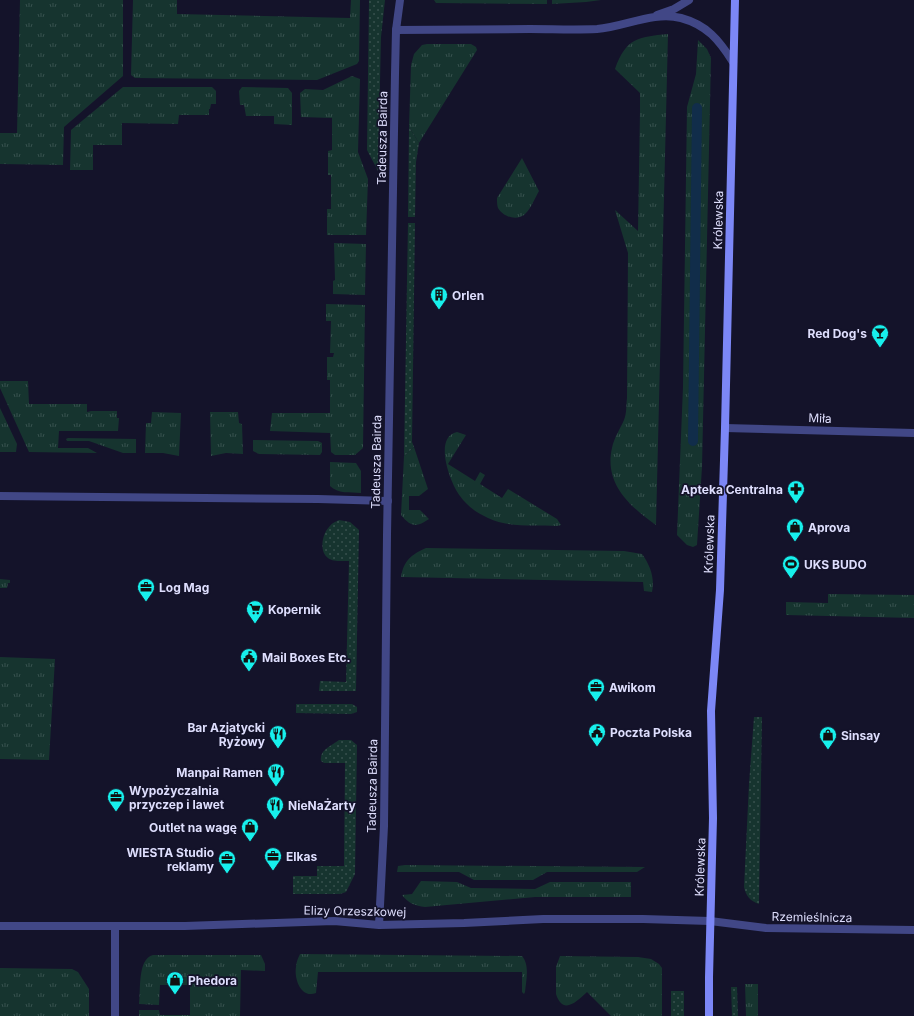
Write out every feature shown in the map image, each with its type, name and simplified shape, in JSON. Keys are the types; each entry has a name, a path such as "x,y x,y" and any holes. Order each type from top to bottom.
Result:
{"main road":[{"name":"Królewska","path":"709,1016 713,818 711,710 720,590 735,0"}],"street":[{"name":"Tadeusza Bairda","path":"379,925 384,826 396,30 400,0"},
{"path":"396,30 598,29 648,18 674,9 689,0"},
{"path":"648,18 680,18 693,22 711,32 733,62"},
{"name":"Miła","path":"725,428 914,433"},
{"path":"0,496 388,501"},
{"name":"Elizy Orzeszkowej","path":"0,926 184,926 334,921 379,925 543,919 710,921"},
{"name":"Rzemieślnicza","path":"710,921 766,928 914,930"},
{"path":"115,926 115,1016"}],"green space":[{"path":"20,0 123,0 123,76 64,127 63,165 0,164 0,133 17,133"},
{"path":"133,0 177,0 177,14 350,18 351,0 360,0 359,61 357,64 317,80 135,78 131,75"},
{"path":"369,0 385,0 381,37 378,171 367,150"},
{"path":"434,0 547,0 547,4 436,3"},
{"path":"552,0 601,0 552,4"},
{"path":"668,34 656,525 628,502 615,483 610,461 613,444 625,417 627,398 628,253 615,210 638,231 640,111 640,93 615,69 624,51 634,41 649,36"},
{"path":"698,40 707,49 711,58 702,467 697,545 693,547 687,545 677,535 683,387 687,107 696,74"},
{"path":"471,44 476,47 477,50 419,143 409,127 411,65 414,54 422,45"},
{"path":"352,76 360,79 358,152 368,179 366,235 327,235 327,209 331,209 331,175 328,175 328,151 332,150 332,118 301,117 300,93 305,89 323,90"},
{"path":"123,87 212,87 216,91 216,104 211,104 209,115 179,115 178,124 122,123 122,145 93,145 93,170 70,170 71,130"},
{"path":"242,87 288,88 292,93 292,125 274,124 274,116 246,116 244,105 240,105 239,91"},
{"path":"409,127 419,143 416,162 415,217 408,217"},
{"path":"522,158 539,191 526,213 523,216 515,218 507,216 500,211 497,205 497,198"},
{"path":"408,223 415,223 412,442 414,447 404,456"},
{"path":"334,243 366,244 365,295 333,294 333,281 335,280"},
{"path":"326,304 365,305 363,448 355,455 335,455 331,452 330,433 270,431 272,413 330,413 330,380 327,380 327,357 333,357 334,353 330,353 331,321 326,321"},
{"path":"0,381 28,381 29,404 87,404 87,412 117,411 117,418 119,418 118,431 59,431 58,448 88,448 97,453 29,452 0,388"},
{"path":"0,408 17,444 16,452 0,452"},
{"path":"152,412 181,413 179,456 163,453 145,453 146,423 151,423"},
{"path":"210,412 238,412 239,423 242,424 243,454 226,453 211,456"},
{"path":"457,432 466,435 448,464 475,481 480,472 485,475 480,484 502,498 508,489 557,519 561,525 513,525 496,521 484,516 469,506 456,490 448,471 446,461 446,442 450,436"},
{"path":"66,439 136,439 136,453 123,453 89,441 67,441"},
{"path":"253,440 318,441 322,443 322,452 320,455 259,454 253,451"},
{"path":"414,447 428,489 419,496 409,496 409,510 420,510 429,519 417,525 411,524 401,515 404,456"},
{"path":"330,462 356,463 361,471 361,493 340,491 333,489 330,486"},
{"path":"339,520 350,522 359,530 356,691 319,691 320,681 346,682 349,561 338,561 328,558 323,552 322,543 327,530 332,524"},
{"path":"426,548 624,551 642,554 651,572 653,587 652,592 644,591 643,582 401,577 406,562 416,553"},
{"path":"0,579 10,580 7,588 0,588"},
{"path":"828,594 914,595 914,618 786,615 786,602 828,603"},
{"path":"0,657 55,659 49,760 0,759"},
{"path":"296,704 352,704 357,707 357,712 351,714 296,713"},
{"path":"754,717 762,717 759,904 749,898 744,887"},
{"path":"339,740 351,740 357,745 355,874 346,892 340,894 293,894 293,876 317,876 317,866 344,866 345,763 324,763 321,761 324,751"},
{"path":"398,866 645,867 637,872 547,872 533,880 474,880 459,872 397,872"},
{"path":"421,881 457,882 471,888 535,889 550,882 631,882 631,897 535,897 425,907 412,904 402,895 412,894"},
{"path":"300,954 522,956 527,968 527,978 524,994 522,992 522,972 318,972 316,993 311,994 303,991 297,982 296,965"},
{"path":"153,955 261,955 265,964 265,971 241,970 240,1016 139,1016 139,1010 159,1010 160,1015 190,1015 190,985 160,985 159,1005 139,1004 142,969 144,963"},
{"path":"560,956 638,957 651,959 662,968 662,1016 611,1016 587,992 570,1005 562,1004 556,994 556,967"},
{"path":"0,968 72,969 78,972 89,989 89,1016 0,1016"},
{"path":"745,984 758,984 758,1016 746,1016"},
{"path":"731,987 737,987 738,1016 732,1016"},
{"path":"671,991 684,991 684,1016 671,1016"}],"waterway":[{"path":"693,441 697,108"}],"place":[{"name":"Orlen","path":"439,310"},
{"name":"Red Dog's","path":"880,348"},
{"name":"Apteka Centralna","path":"796,504"},
{"name":"Aprova","path":"795,542"},
{"name":"UKS BUDO","path":"791,579"},
{"name":"Log Mag","path":"146,602"},
{"name":"Kopernik","path":"255,624"},
{"name":"Mail Boxes Etc.","path":"249,672"},
{"name":"Awikom","path":"596,702"},
{"name":"Poczta Polska","path":"597,747"},
{"name":"Bar Azjatycki Ryżowy","path":"278,749"},
{"name":"Sinsay","path":"828,750"},
{"name":"Manpai Ramen","path":"276,787"},
{"name":"Wypożyczalnia przyczep i lawet","path":"116,812"},
{"name":"NieNaŻarty","path":"275,820"},
{"name":"Outlet na wagę","path":"250,842"},
{"name":"Elkas","path":"273,871"},
{"name":"WIESTA Studio reklamy","path":"227,874"},
{"name":"Phedora","path":"175,995"}]}
